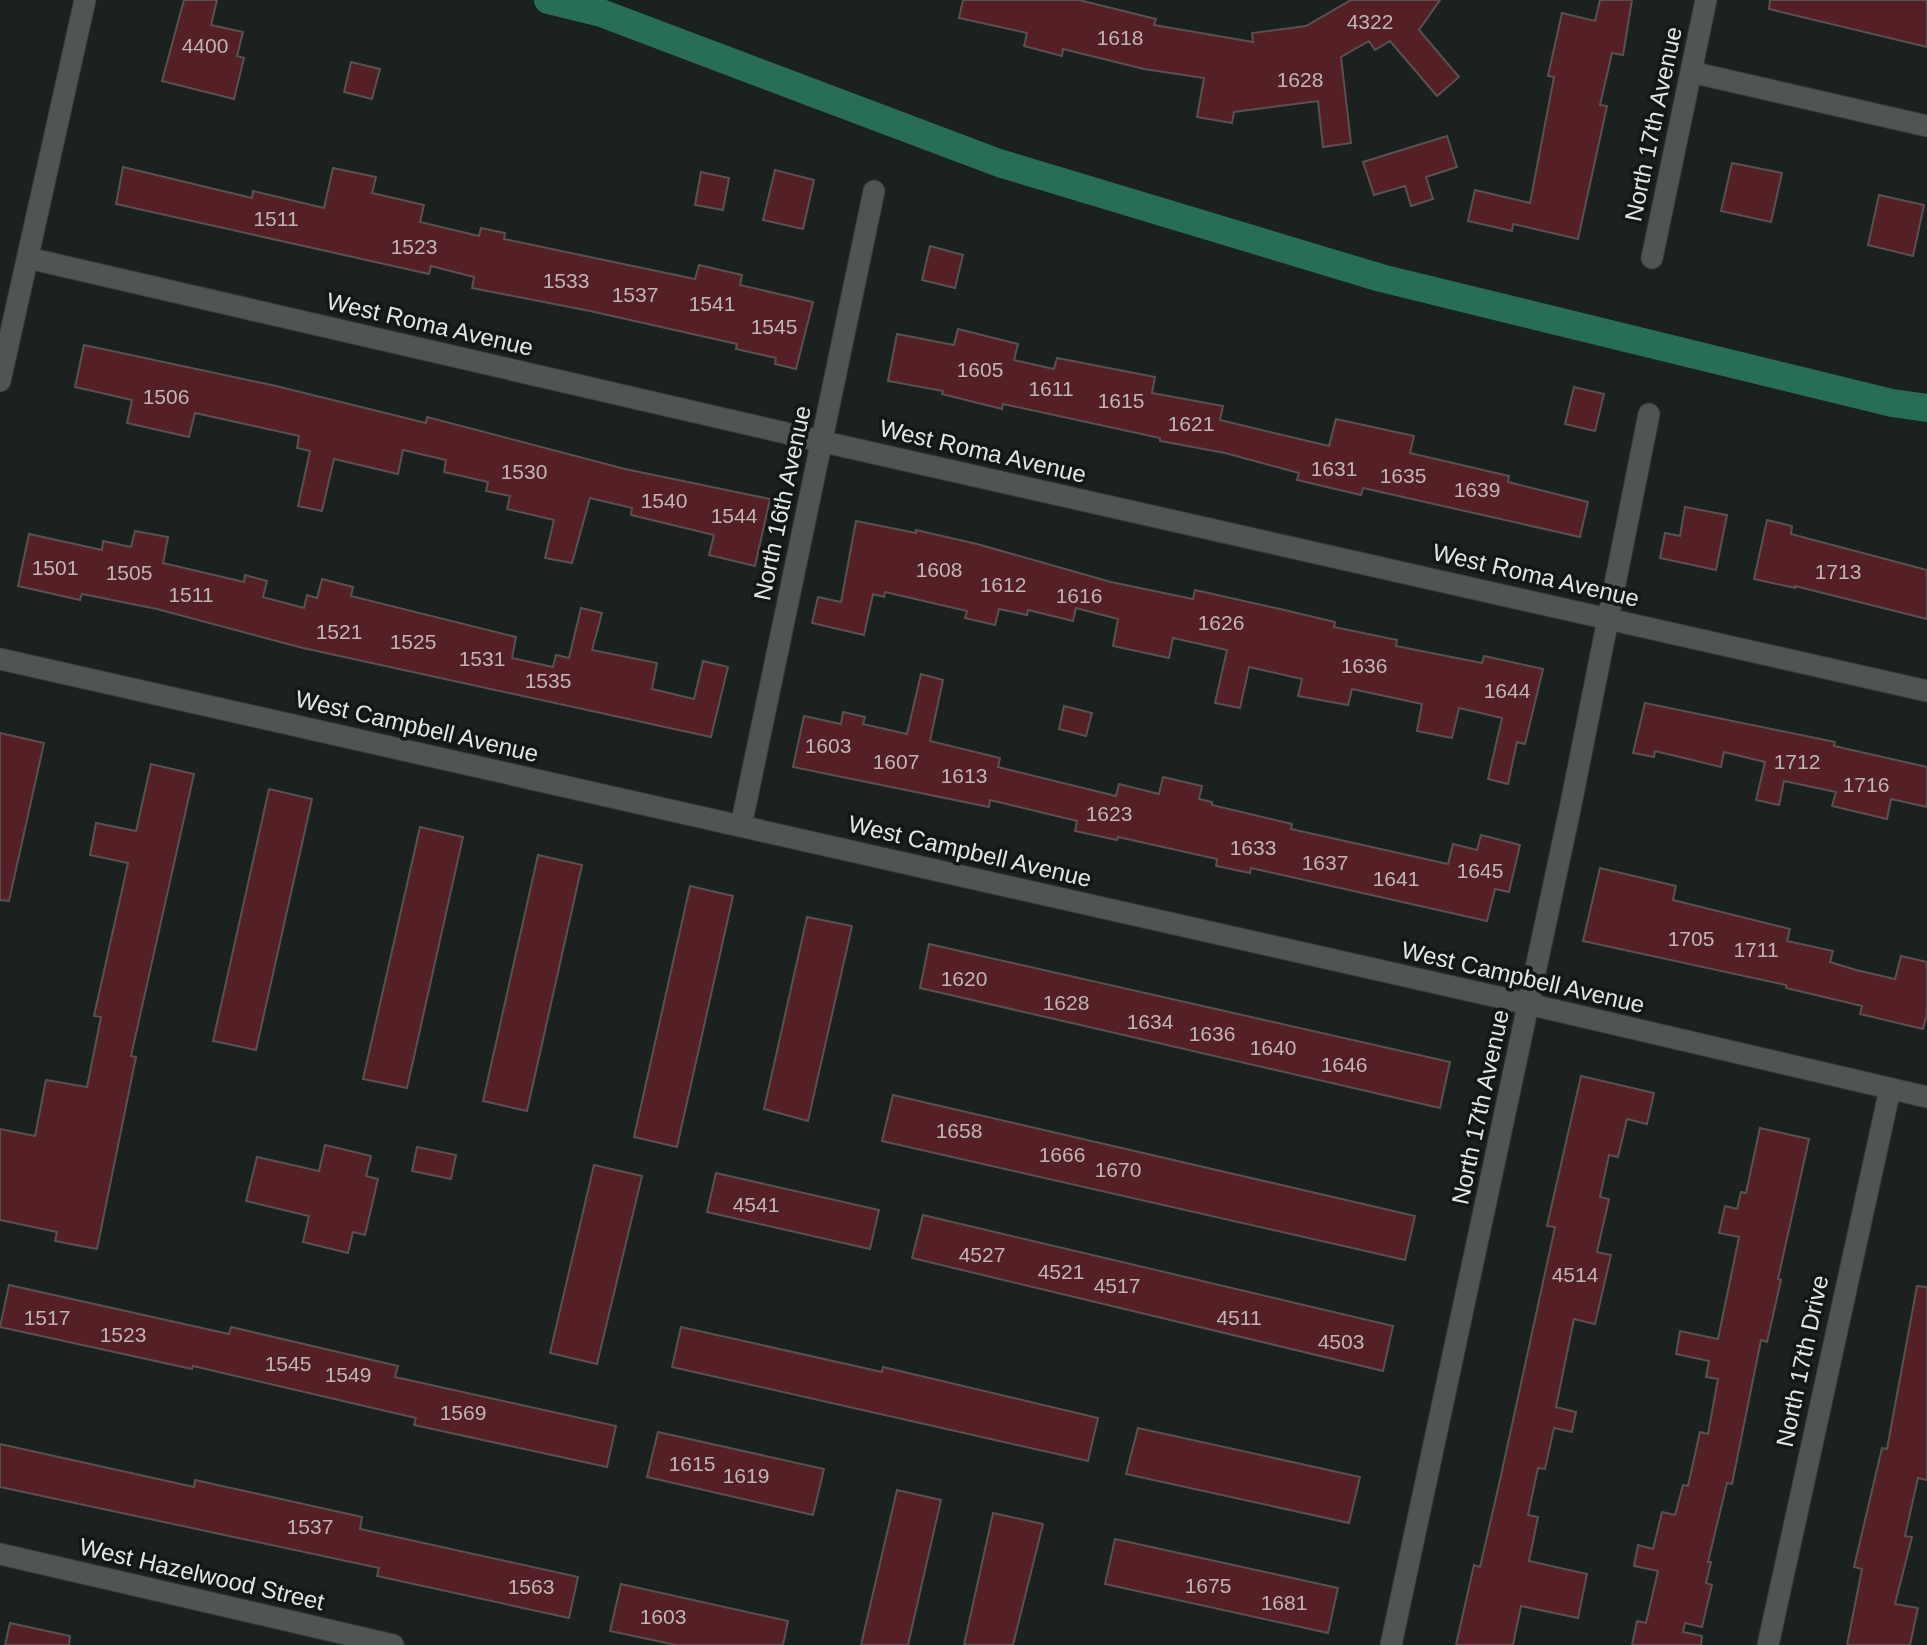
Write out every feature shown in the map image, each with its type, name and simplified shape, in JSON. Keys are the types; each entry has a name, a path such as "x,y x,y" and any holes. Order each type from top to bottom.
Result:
{"street":[{"path":"0,381 85,0"},
{"name":"North 17th Avenue","path":"1651,258 1706,0"},
{"path":"1691,72 1927,125"},
{"name":"North 16th Avenue","path":"741,826 874,191"},
{"name":"West Roma Avenue","path":"28,258 821,441 1927,691"},
{"name":"North 17th Avenue","path":"1391,1645 1528,1005 1649,414"},
{"name":"West Campbell Avenue","path":"0,659 1927,1097"},
{"name":"North 17th Drive","path":"1768,1645 1890,1088"},
{"name":"West Hazelwood Street","path":"0,1554 393,1645"}],"building":[{"path":"184,0 217,0 211,25 243,32 237,56 244,58 234,99 162,81"},
{"path":"963,0 1079,0 1156,19 1154,25 1253,42 1252,33 1306,26 1351,0 1440,0 1419,30 1459,77 1437,96 1390,41 1375,50 1369,41 1341,57 1351,143 1323,147 1318,101 1234,112 1232,123 1197,117 1204,78 1144,69 1063,49 1062,56 1024,46 1027,33 959,18"},
{"path":"1600,0 1632,0 1623,55 1612,53 1600,105 1607,106 1578,239 1513,224 1512,231 1468,221 1475,190 1530,203 1554,77 1548,76 1562,13 1595,21"},
{"path":"1770,0 1927,0 1927,47 1769,9"},
{"path":"351,62 380,69 372,99 344,92"},
{"path":"1447,136 1457,167 1426,177 1433,199 1411,206 1405,186 1374,195 1363,162"},
{"path":"1732,163 1782,173 1771,222 1721,211"},
{"path":"123,167 252,198 253,191 324,208 333,168 376,177 372,193 424,205 420,222 479,236 481,228 505,233 504,239 695,279 699,265 742,275 740,285 813,302 796,369 775,364 776,358 736,349 737,344 472,288 474,277 431,266 429,274 116,204"},
{"path":"775,170 814,180 803,229 763,220"},
{"path":"701,172 729,178 723,210 695,205"},
{"path":"1879,195 1924,205 1913,256 1868,245"},
{"path":"930,246 963,255 955,288 922,280"},
{"path":"958,329 1018,344 1014,360 1054,369 1057,358 1155,377 1152,393 1223,406 1220,420 1329,446 1336,419 1414,436 1410,453 1509,476 1508,482 1588,502 1580,537 1363,488 1361,495 1297,480 1299,473 1225,453 1160,441 1160,438 1003,404 1002,409 942,394 943,391 888,381 897,334 954,345"},
{"path":"84,345 276,386 426,423 427,417 625,469 770,499 755,566 709,555 714,535 631,515 632,508 590,498 572,563 545,558 554,520 507,509 510,496 486,491 488,482 444,472 446,460 403,450 398,474 334,459 322,511 298,506 310,451 297,448 299,436 195,413 189,437 127,423 132,400 75,387"},
{"path":"1574,387 1604,394 1595,431 1565,424"},
{"path":"1685,507 1727,515 1716,570 1660,558 1665,533 1680,536"},
{"path":"1767,520 1792,526 1791,534 1927,570 1927,619 1795,586 1754,579"},
{"path":"856,521 916,533 916,530 977,544 1111,582 1193,599 1195,590 1280,609 1335,622 1334,627 1397,640 1396,646 1482,663 1484,656 1543,669 1525,744 1517,742 1508,784 1488,779 1502,718 1459,708 1452,738 1417,731 1422,704 1352,689 1348,705 1298,696 1302,679 1249,667 1240,708 1215,703 1227,650 1173,638 1169,658 1113,646 1118,619 1076,608 1073,621 1028,610 1027,615 999,609 995,625 965,618 967,611 885,592 884,597 873,594 864,635 812,623 818,597 841,602"},
{"path":"135,531 168,537 163,563 244,582 245,575 267,581 263,597 304,608 307,595 317,598 322,579 353,587 351,596 516,637 512,658 553,667 556,655 569,658 581,608 602,613 592,650 657,663 652,689 694,699 703,661 728,667 711,737 303,648 157,609 82,594 80,600 18,586 29,534 102,550 103,541 131,547"},
{"path":"921,674 943,680 930,741 1000,758 998,767 1116,796 1119,784 1159,794 1163,777 1202,786 1199,799 1212,802 1212,805 1292,824 1291,829 1448,864 1453,844 1477,850 1481,835 1520,845 1509,892 1495,889 1487,921 1251,868 1250,873 1216,866 1217,859 1118,837 1117,840 1075,831 1077,821 990,800 989,807 793,767 804,716 841,724 843,712 865,717 863,724 907,734"},
{"path":"1645,703 1835,742 1834,746 1927,767 1927,807 1891,799 1887,819 1832,806 1836,792 1784,781 1779,805 1756,800 1765,762 1724,752 1721,767 1655,751 1654,757 1633,753"},
{"path":"1064,706 1092,713 1086,736 1059,729"},
{"path":"0,733 44,743 9,901 0,900"},
{"path":"151,764 194,774 131,1056 136,1057 97,1249 55,1241 57,1232 0,1220 0,1129 35,1136 46,1080 87,1087 101,1017 94,1016 128,863 90,855 96,823 136,831"},
{"path":"269,789 312,799 256,1050 213,1041"},
{"path":"420,827 463,837 407,1088 363,1079"},
{"path":"538,855 582,865 527,1111 483,1101"},
{"path":"1600,868 1676,886 1673,900 1790,929 1787,941 1833,951 1830,962 1856,970 1895,979 1901,956 1927,962 1927,1013 1923,1029 1860,1014 1862,1006 1786,988 1786,985 1583,941"},
{"path":"690,886 733,896 677,1147 634,1137"},
{"path":"807,917 852,926 808,1121 764,1109"},
{"path":"929,944 1450,1062 1440,1108 920,988"},
{"path":"1581,1076 1654,1093 1647,1124 1627,1119 1618,1157 1609,1155 1600,1197 1609,1199 1597,1252 1611,1255 1595,1324 1574,1319 1556,1407 1576,1412 1572,1432 1554,1428 1545,1469 1538,1468 1528,1515 1538,1517 1529,1561 1587,1574 1578,1618 1521,1606 1513,1645 1456,1645 1474,1565 1480,1567 1500,1480 1555,1227 1547,1226"},
{"path":"893,1095 1415,1216 1405,1260 882,1141"},
{"path":"1760,1128 1809,1139 1767,1342 1761,1340 1732,1484 1727,1483 1708,1562 1711,1562 1706,1583 1712,1585 1702,1627 1685,1623 1683,1632 1702,1636 1701,1645 1632,1645 1637,1621 1646,1623 1658,1571 1634,1566 1638,1545 1653,1549 1662,1512 1675,1515 1683,1485 1688,1486 1700,1432 1708,1434 1718,1379 1706,1377 1709,1361 1676,1354 1680,1331 1718,1339 1739,1237 1719,1233 1725,1206 1737,1209 1741,1192 1746,1193"},
{"path":"325,1145 371,1156 366,1176 378,1179 365,1235 353,1232 348,1253 303,1242 309,1216 246,1201 257,1157 319,1171"},
{"path":"417,1147 456,1155 451,1179 412,1171"},
{"path":"594,1165 642,1176 597,1364 550,1353"},
{"path":"716,1173 879,1210 870,1249 707,1212"},
{"path":"923,1215 1393,1326 1383,1371 912,1258"},
{"path":"9,1285 229,1334 231,1327 398,1366 395,1377 616,1426 607,1467 414,1425 416,1418 193,1366 192,1369 0,1327"},
{"path":"1917,1286 1927,1287 1927,1480 1918,1478 1905,1536 1912,1537 1895,1604 1918,1608 1910,1645 1847,1645 1862,1569 1854,1567 1882,1448 1887,1449"},
{"path":"681,1327 882,1372 883,1367 1098,1418 1088,1461 672,1367"},
{"path":"1138,1428 1360,1477 1349,1523 1126,1474"},
{"path":"658,1432 824,1469 813,1515 647,1477"},
{"path":"0,1444 194,1487 195,1480 362,1517 360,1529 578,1577 569,1618 377,1576 379,1568 0,1487"},
{"path":"897,1490 941,1500 908,1645 861,1645"},
{"path":"993,1513 1043,1524 1013,1645 964,1645"},
{"path":"1115,1539 1338,1588 1328,1633 1105,1584"},
{"path":"621,1584 788,1621 783,1645 676,1645 610,1631"},
{"path":"10,1623 70,1636 69,1645 5,1645"}],"waterway":[{"path":"548,0 601,13 999,163 1381,278 1892,403 1927,408"}]}
